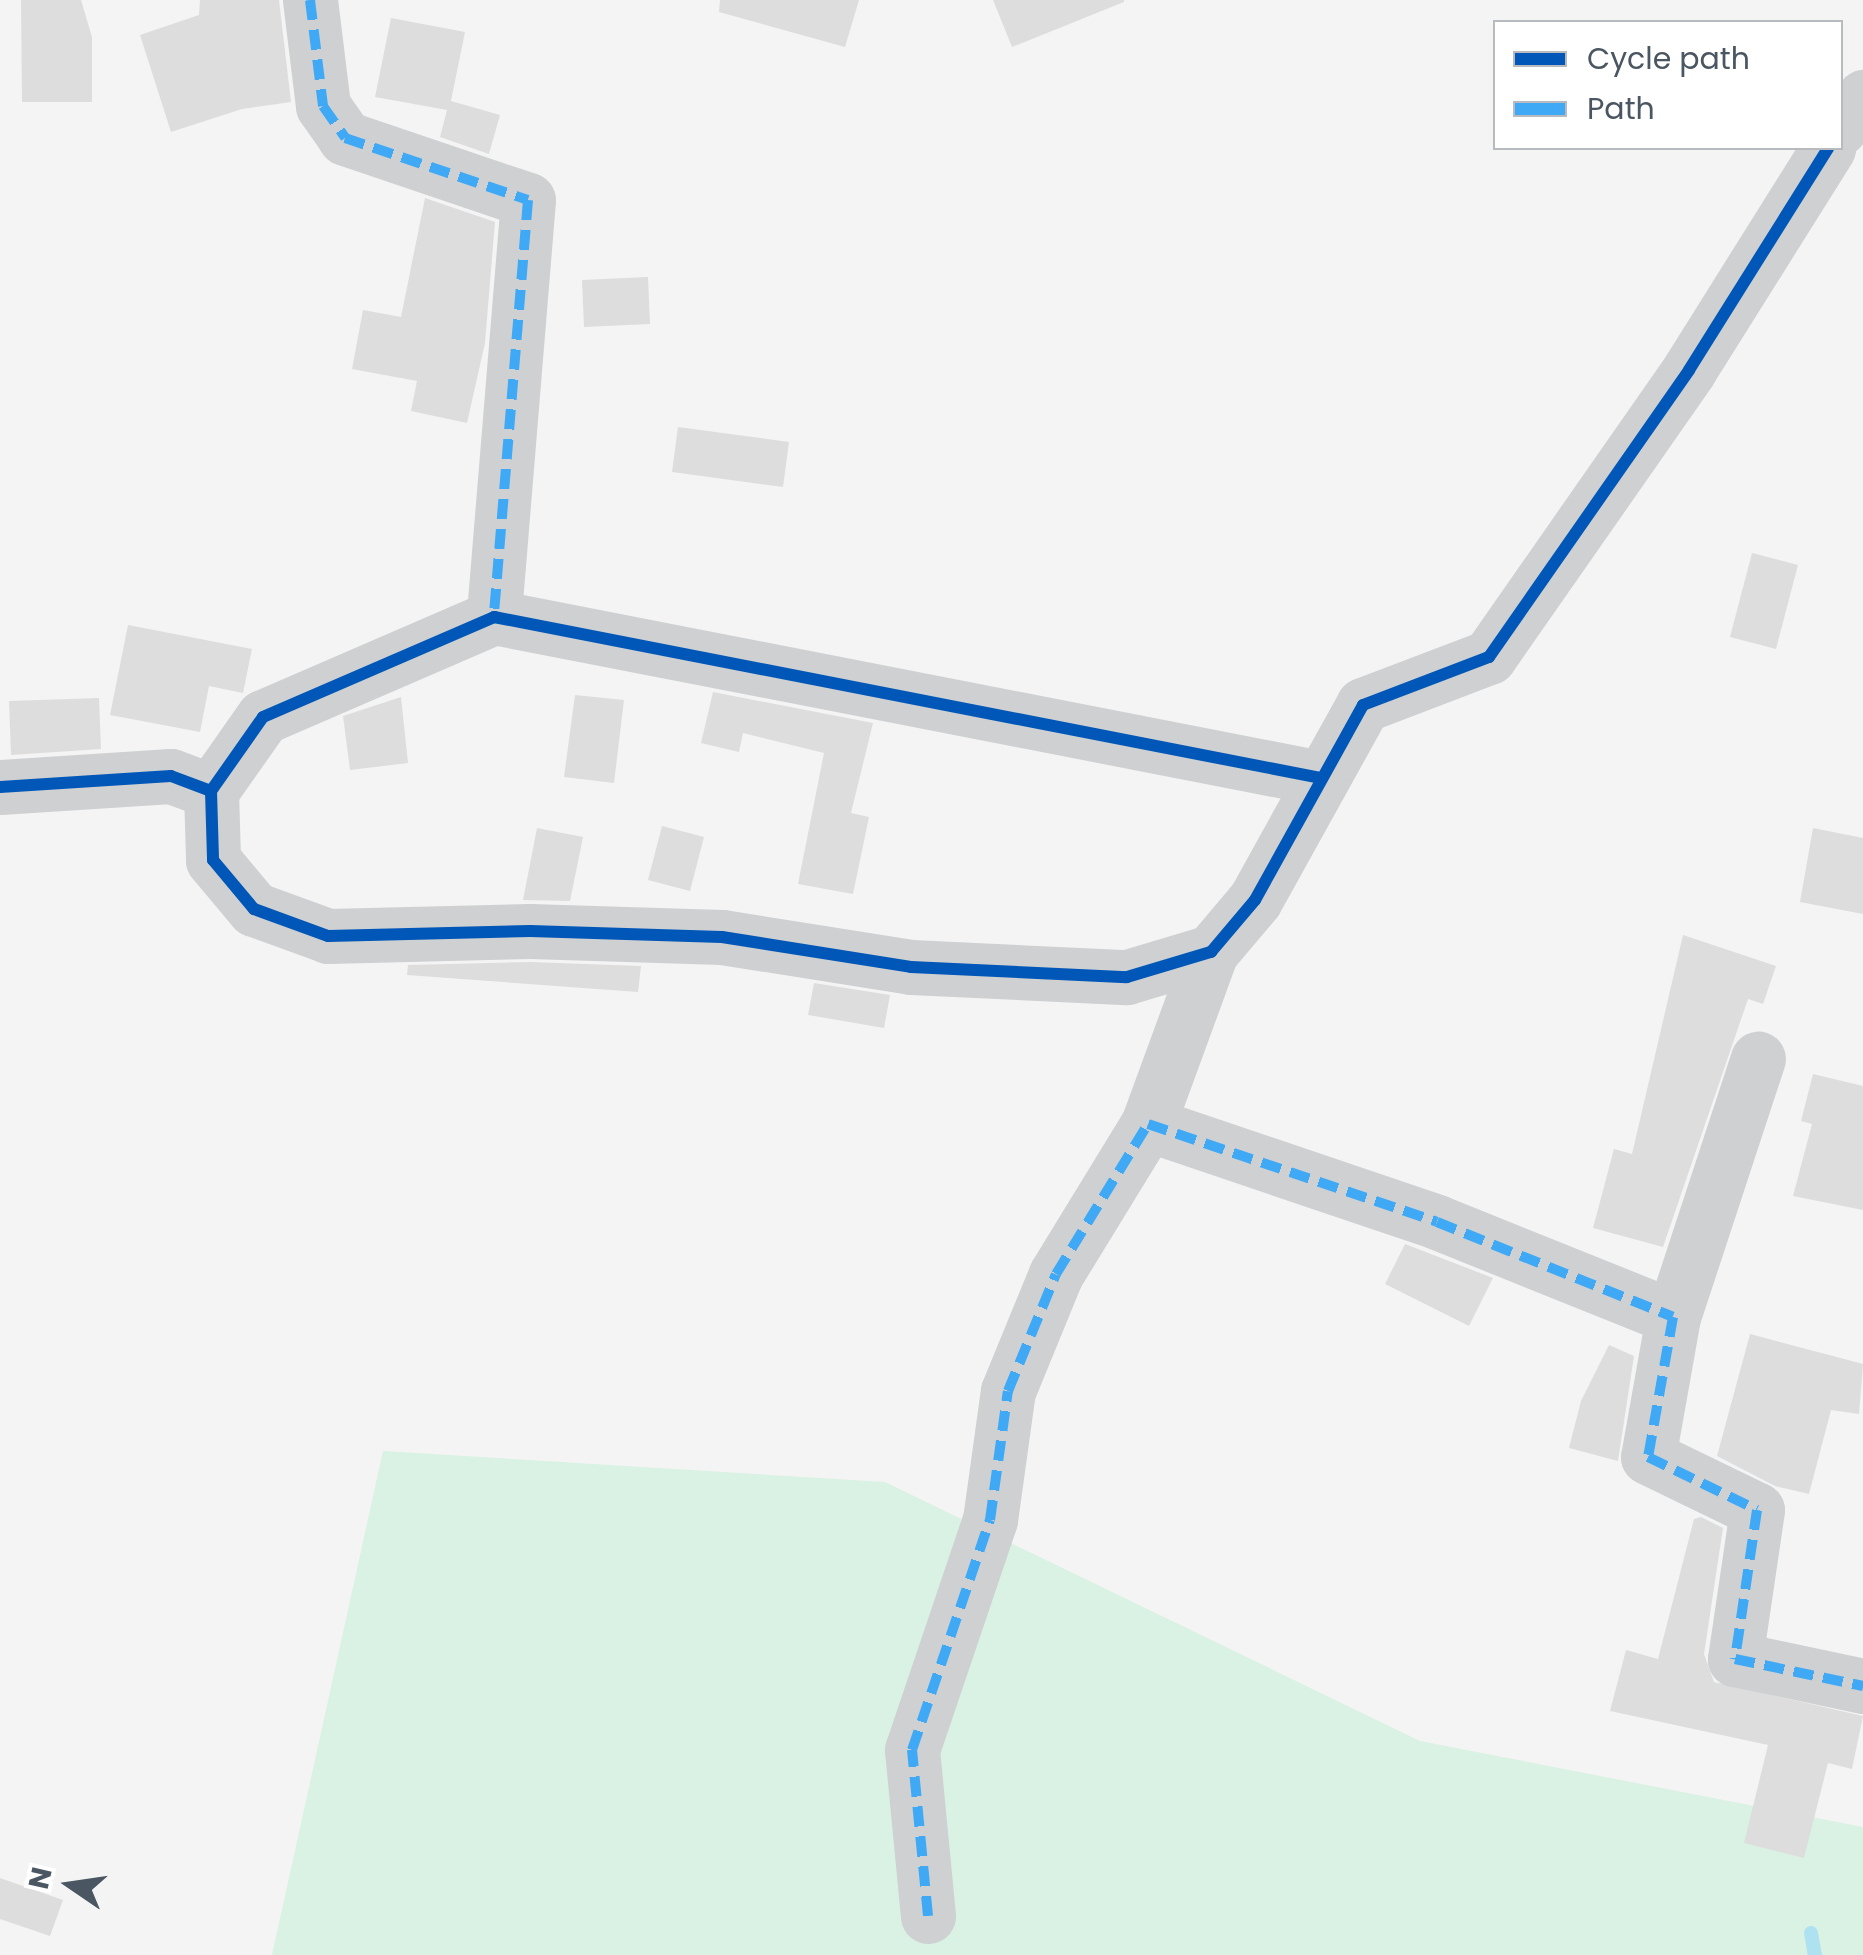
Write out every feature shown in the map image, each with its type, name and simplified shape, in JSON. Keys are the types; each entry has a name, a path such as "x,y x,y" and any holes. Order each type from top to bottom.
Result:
{"street":[{"path":"310,0 323,106 344,138 528,200 494,617"},
{"path":"1843,124 1863,96"},
{"path":"928,1916 912,1750 990,1520 1008,1391 1056,1274 1148,1124 1211,952 1254,900 1363,706 1489,657 1689,370 1827,150"},
{"path":"1211,952 1127,978 911,967 722,938 530,931 328,936 254,909 213,860 211,791 262,716 494,617 1320,778"},
{"path":"0,787 171,776 211,791"},
{"path":"1758,1060 1673,1317 1648,1457 1757,1510 1735,1659 1863,1686"},
{"path":"1148,1124 1437,1222 1554,1274 1673,1317"}],"green space":[{"path":"383,1451 885,1482 1420,1741 1863,1827 1863,1955 272,1955"}],"building":[{"path":"21,0 81,0 92,37 92,102 22,102"},
{"path":"200,0 279,0 291,102 242,109 171,132 140,35 199,15"},
{"path":"720,0 859,0 845,47 719,12"},
{"path":"993,0 1124,0 1124,2 1012,47"},
{"path":"391,18 465,32 451,101 500,115 489,154 440,137 447,110 375,97"},
{"path":"425,198 495,222 485,343 467,423 411,411 417,381 352,369 363,310 401,317"},
{"path":"648,277 650,324 584,327 582,280"},
{"path":"678,427 789,442 783,487 672,472"},
{"path":"1752,553 1798,565 1776,649 1730,637"},
{"path":"128,625 252,649 243,693 209,686 200,732 110,715"},
{"path":"713,692 873,723 851,813 869,817 853,894 798,884 824,753 743,733 739,752 701,743"},
{"path":"575,695 624,700 614,783 564,777"},
{"path":"401,697 408,763 350,770 343,716"},
{"path":"99,698 101,749 11,755 9,701"},
{"path":"662,826 704,837 690,891 648,880"},
{"path":"537,828 583,837 570,901 523,900"},
{"path":"1813,828 1863,838 1863,914 1800,902"},
{"path":"1683,935 1776,966 1763,1004 1748,999 1663,1247 1593,1228 1614,1149 1632,1154"},
{"path":"530,962 641,966 638,992 407,975 408,965"},
{"path":"814,983 890,995 884,1028 808,1015"},
{"path":"1813,1074 1863,1086 1863,1210 1793,1196 1812,1124 1801,1121"},
{"path":"1405,1244 1493,1278 1469,1326 1385,1284"},
{"path":"1750,1334 1863,1364 1859,1414 1831,1410 1809,1494 1775,1486 1717,1456"},
{"path":"1609,1345 1634,1356 1618,1461 1569,1448 1581,1401"},
{"path":"1701,1517 1723,1528 1704,1654 1714,1682 1863,1716 1852,1769 1828,1763 1804,1858 1744,1843 1768,1745 1610,1711 1626,1650 1658,1659 1694,1519"},
{"path":"0,1878 63,1900 50,1936 0,1919"}],"waterway":[{"path":"1811,1933 1815,1955"}],"marked path":[{"path":"310,0 323,106 345,138 528,200 494,617"},
{"path":"928,1916 912,1750 990,1520 1008,1391 1056,1274 1148,1124 1437,1222 1673,1317 1648,1457 1757,1510 1735,1659 1863,1686"}],"cycle path":[{"path":"0,787 171,776 211,791 213,860 254,909 328,936 530,931 722,937 911,967 1127,977 1211,952 1255,900 1363,705 1489,657 1689,370 1827,150"},
{"path":"211,791 263,717 494,617 1321,778"}]}
